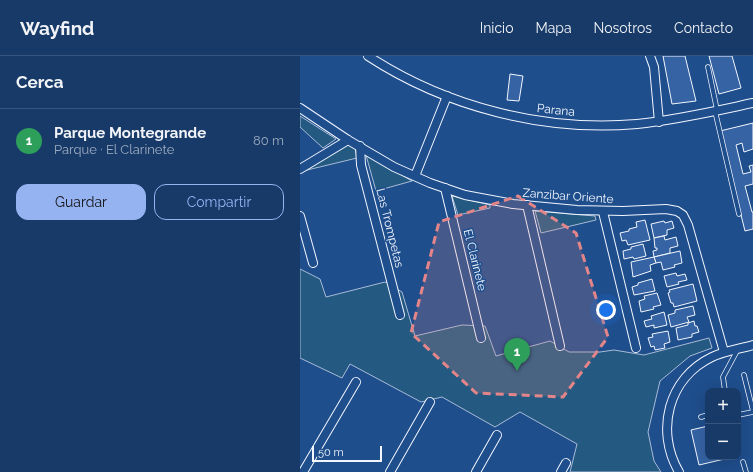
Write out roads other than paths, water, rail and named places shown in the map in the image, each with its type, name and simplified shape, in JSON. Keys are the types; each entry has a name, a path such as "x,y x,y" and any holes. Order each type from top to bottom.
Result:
{"street":[{"name":"Parana","path":"368,56 408,79 447,96 492,111 551,122 587,125 659,122 753,103"},
{"path":"650,56 654,67 659,122"},
{"path":"415,176 447,96"},
{"name":"Zanzibar Oriente","path":"300,108 348,140 394,167 445,188 485,200 603,212 666,209 677,211 683,215 688,225 724,352"},
{"path":"300,169 348,140"},
{"name":"Las Trompetas","path":"360,146 361,165 400,315"},
{"name":"El Clarinete","path":"445,188 481,338"},
{"path":"527,205 560,346"},
{"path":"603,212 636,348"},
{"path":"300,216 313,263"},
{"path":"679,472 673,461 667,440 667,420 672,400 684,379 692,370 702,363 724,352 753,345"},
{"path":"303,472 356,382"},
{"path":"390,472 430,402"},
{"path":"476,472 497,435"},
{"path":"561,472 566,462"}],"lane":[{"path":"708,67 739,214"},
{"path":"725,388 723,377 738,349"},
{"path":"741,415 753,412 744,375"},
{"path":"701,417 705,416"},
{"path":"743,462 746,472"}],"place":[{"name":"Parque Montegrande","path":"517,371"}]}
